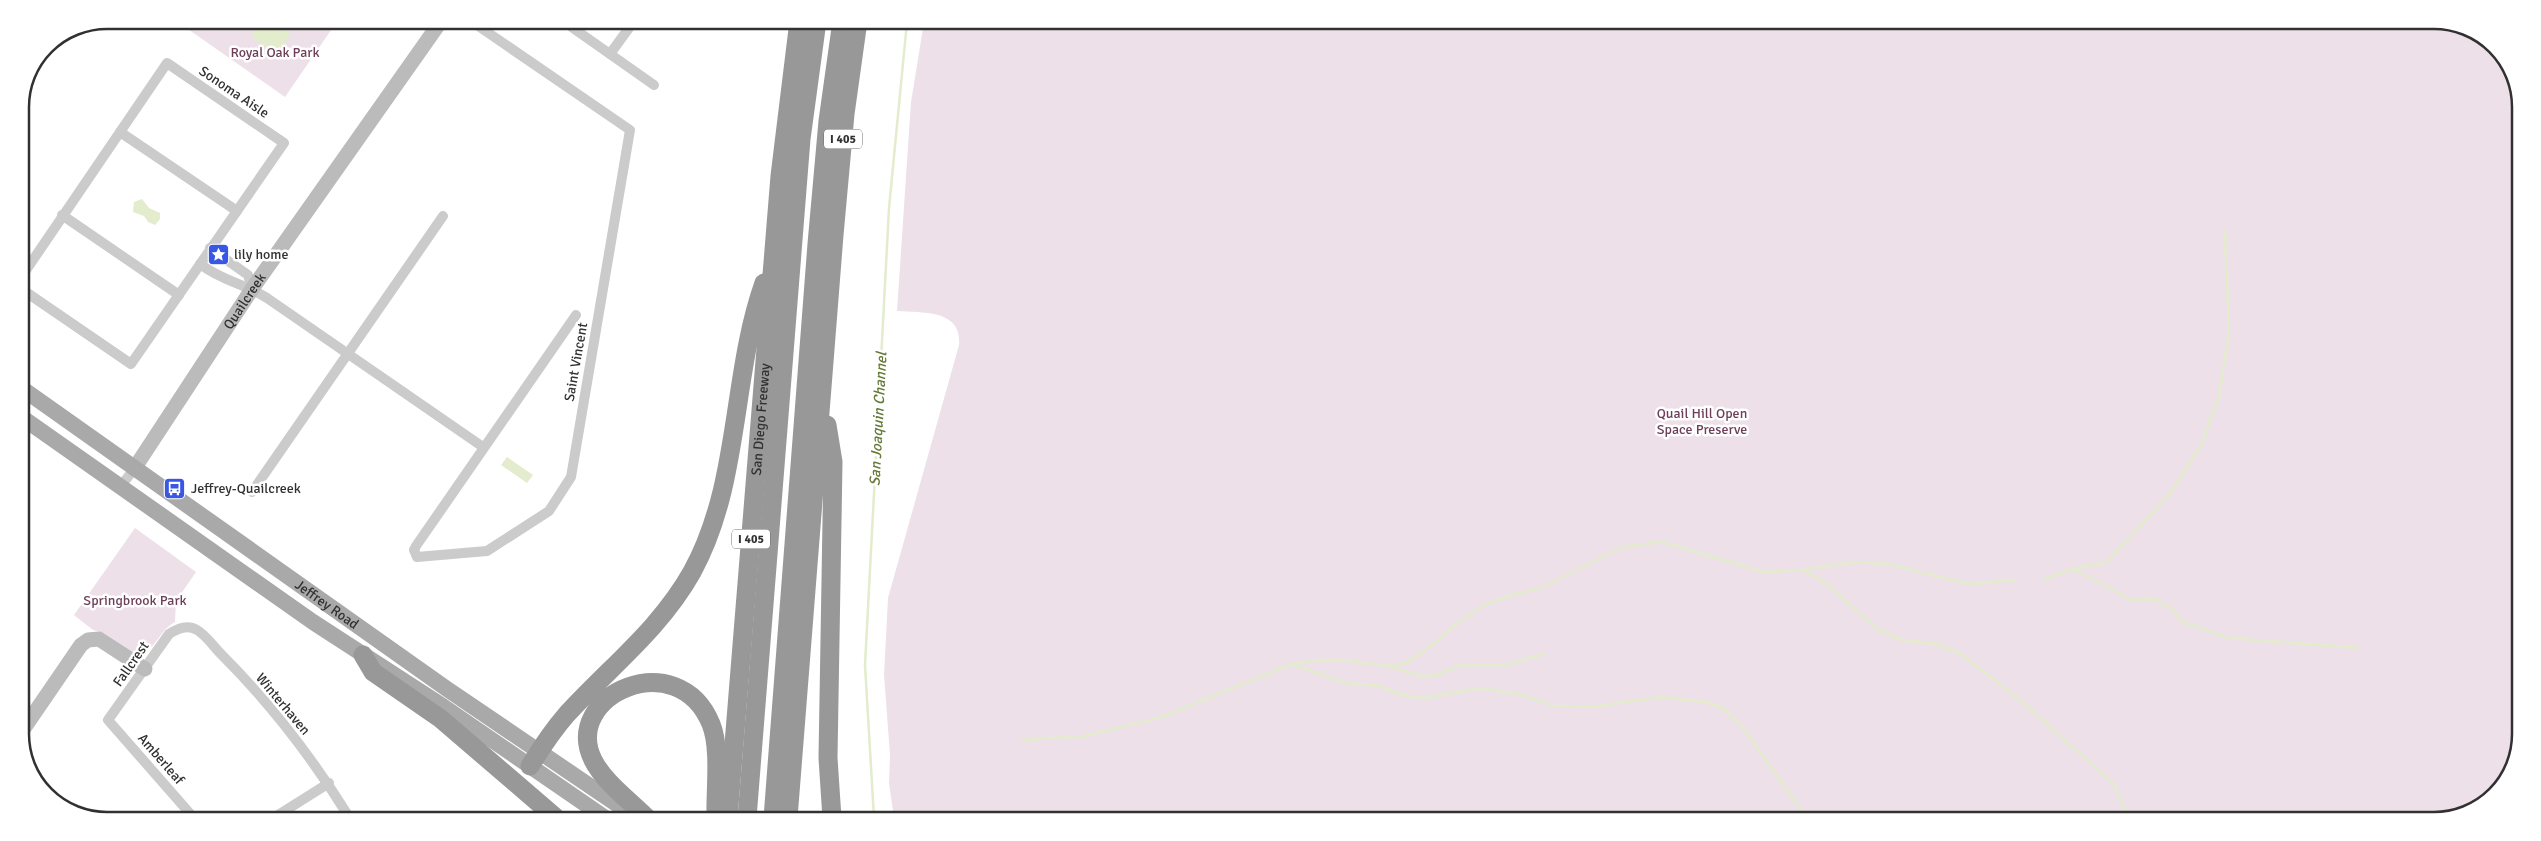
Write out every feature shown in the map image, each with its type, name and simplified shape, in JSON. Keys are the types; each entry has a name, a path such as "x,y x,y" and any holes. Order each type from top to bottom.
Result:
{"highway":[{"name":"San Diego Freeway","path":"728,812 772,260 788,98 798,29"},
{"path":"747,812 801,139 816,29"},
{"path":"773,812 819,225 828,121 841,29"},
{"name":"I 405","path":"788,812 841,160 857,29"},
{"path":"534,759 566,715 647,635 682,587 704,548 718,509 731,450 756,306 772,260"},
{"path":"822,394 833,462 828,758 832,812"},
{"path":"364,655 373,672 441,719 548,812"},
{"path":"641,812 601,773 588,747 588,735 596,712 613,694 625,687 654,681 684,690 696,701 711,724 715,739 716,812"}],"main road":[{"name":"Jeffrey Road","path":"29,393 534,759"},
{"name":"Jeffrey Road","path":"29,422 122,486 312,622 534,759 626,812"},
{"path":"534,759 597,812"}],"street":[{"name":"Quailcreek","path":"122,486 252,289 435,29"},
{"name":"Saint Vincent","path":"483,29 630,130 571,477 549,511 487,551 417,557 414,550 483,447 576,315"},
{"path":"574,29 654,85"},
{"path":"610,54 628,29"},
{"name":"Sonoma Aisle","path":"29,265 167,63 284,143 131,364 29,294"},
{"path":"120,132 237,211"},
{"path":"62,215 179,295"},
{"path":"252,492 442,216"},
{"path":"210,248 242,269 248,275 252,289"},
{"path":"200,264 218,277 252,289 483,447"},
{"name":"Fallcrest","path":"108,720 168,634 180,627"},
{"name":"Winterhaven","path":"180,627 197,630 230,663 284,724 329,783 347,812"},
{"path":"29,721 81,645 88,640 99,639 145,669"},
{"name":"Amberleaf","path":"108,720 189,812"},
{"path":"282,812 329,783"}],"green space":[{"name":"Royal Oak Park","path":"188,29 332,29 285,97"},
{"name":"Quail Hill Open Space Preserve","path":"923,29 2444,29 2469,37 2486,48 2502,68 2511,92 2512,102 2512,744 2504,769 2493,786 2482,796 2469,804 2444,812 893,812 889,783 890,755 884,675 888,598 959,345 958,333 948,319 929,313 897,311 911,102"},
{"name":"Springbrook Park","path":"135,528 196,572 176,601 175,622 165,630 151,648 141,655 132,652 104,633 93,630 74,615"}],"shaded area":[{"path":"257,29 283,29 291,35 277,55 251,37"},
{"path":"142,199 149,208 160,213 160,219 155,225 148,222 144,216 133,212 134,202"},
{"path":"507,457 533,475 527,483 501,465"}],"waterway":[{"name":"San Joaquin Channel","path":"874,812 865,665 889,208 906,29"},
{"path":"2044,579 2073,569 2107,562 2169,495 2201,446 2219,396 2229,332 2225,231"},
{"path":"1022,740 1084,736 1162,717 1292,664 1319,660 1344,660 1389,666 1406,663 1484,605 1541,588 1622,547 1662,542 1764,572 1804,570 1854,562 1888,564 1968,584 2015,580"},
{"path":"2073,569 2132,600 2153,599 2171,608 2182,622 2230,638 2358,648"},
{"path":"1804,570 1827,584 1877,629 1902,640 1938,644 1961,654 2021,701 2113,783 2126,812"},
{"path":"1391,667 1421,676 1433,676 1461,665 1505,665 1544,654"},
{"path":"1294,665 1346,683 1379,686 1402,695 1424,698 1480,688 1522,695 1554,706 1591,707 1660,697 1706,702 1723,708 1745,730 1802,812"}],"place":[{"name":"lily home","path":"218,254"},
{"name":"Jeffrey-Quailcreek","path":"175,488"}]}
